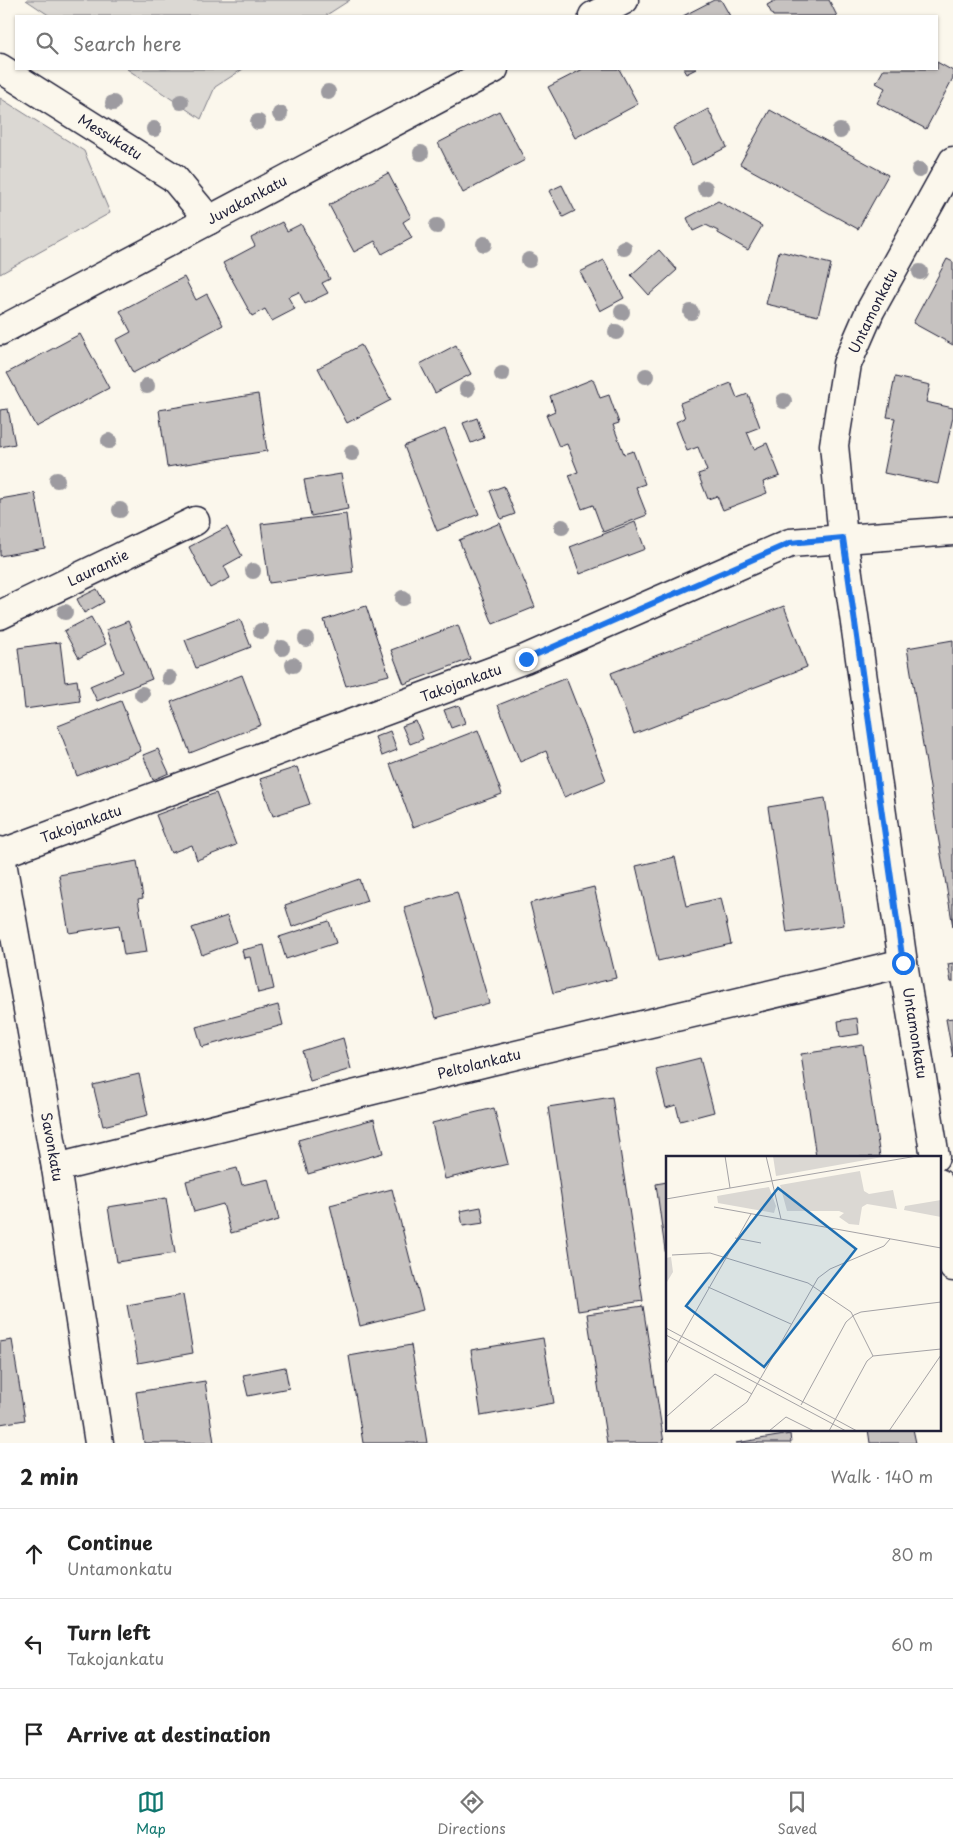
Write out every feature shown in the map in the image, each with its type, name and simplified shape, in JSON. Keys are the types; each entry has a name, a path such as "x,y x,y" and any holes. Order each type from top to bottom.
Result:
{"street":[{"path":"595,15 624,0"},
{"name":"Messukatu","path":"0,68 174,178 209,220"},
{"name":"Juvakankatu","path":"0,331 492,70"},
{"name":"Untamonkatu","path":"935,1156 903,963 843,538 834,445 847,364 870,310 953,161"},
{"name":"Laurantie","path":"0,615 195,521"},
{"name":"Takojankatu","path":"0,853 526,659 790,543 953,531"},
{"name":"Savonkatu","path":"0,853 56,1168 99,1443"},
{"name":"Peltolankatu","path":"56,1168 491,1061 903,963"},
{"path":"940,1189 953,1267"}],"shaded area":[{"path":"26,0 350,0 327,15 48,15"},
{"path":"128,70 241,70 215,87 201,119"},
{"path":"0,98 84,151 110,213 0,274"}],"building":[{"path":"714,0 721,0 729,15 685,15"},
{"path":"776,0 829,0 836,15 772,15 767,5"},
{"path":"938,63 953,71 953,78 926,129 877,103 885,88 876,83 883,70 938,70"},
{"path":"581,70 620,70 638,104 575,138 548,87"},
{"path":"684,70 694,70 686,74"},
{"path":"708,109 727,147 692,165 673,128"},
{"path":"770,110 888,175 858,229 740,164"},
{"path":"499,111 525,160 463,193 438,143"},
{"path":"388,173 411,217 403,222 412,238 382,254 375,241 354,252 329,205"},
{"path":"562,185 575,211 563,217 549,191"},
{"path":"718,201 762,226 748,250 706,225 693,231 687,218"},
{"path":"282,222 287,231 301,224 330,279 322,283 328,293 305,304 299,292 288,297 295,309 272,321 265,309 252,316 223,263 255,246 251,238"},
{"path":"659,250 677,270 649,295 631,275"},
{"path":"779,251 831,264 818,316 766,304"},
{"path":"947,259 953,262 953,345 913,323"},
{"path":"604,260 624,298 600,311 580,272"},
{"path":"184,277 196,300 207,294 223,325 133,373 116,340 131,332 120,311"},
{"path":"80,334 109,388 36,427 7,373"},
{"path":"361,345 391,400 347,423 318,368"},
{"path":"456,345 471,374 435,393 420,364"},
{"path":"895,377 930,385 926,402 953,408 953,417 938,484 884,473 895,418 887,417"},
{"path":"593,379 600,398 609,395 619,423 613,425 624,454 633,451 645,484 636,487 647,515 603,532 593,505 582,509 569,475 578,472 567,444 559,447 546,415 555,411 550,396"},
{"path":"731,383 737,398 748,394 760,427 747,432 754,449 767,443 780,476 763,482 767,493 723,510 717,496 708,499 698,474 707,471 698,447 687,451 676,422 685,418 680,403"},
{"path":"258,394 267,451 167,467 159,410"},
{"path":"8,409 15,444 0,447 0,410"},
{"path":"477,418 484,438 471,443 463,423"},
{"path":"445,429 479,514 437,531 404,446"},
{"path":"341,474 348,509 311,516 304,480"},
{"path":"504,486 515,514 501,519 490,491"},
{"path":"35,493 45,548 0,556 0,499"},
{"path":"346,514 353,572 269,583 261,524"},
{"path":"635,522 645,549 580,574 570,547"},
{"path":"500,523 535,607 493,624 459,540"},
{"path":"227,527 242,556 224,566 230,578 210,588 189,547"},
{"path":"97,589 104,602 84,613 77,599"},
{"path":"366,606 389,675 346,686 324,620"},
{"path":"784,606 807,667 634,734 611,673"},
{"path":"91,617 106,644 79,658 64,631"},
{"path":"240,619 251,647 196,668 185,640"},
{"path":"128,621 152,679 97,701 90,686 123,672 106,630"},
{"path":"458,625 470,659 404,684 391,650"},
{"path":"953,640 953,927 907,648"},
{"path":"60,642 65,682 77,680 80,701 25,709 18,648"},
{"path":"242,675 261,725 190,753 171,702"},
{"path":"566,678 606,780 564,797 546,751 520,762 498,705"},
{"path":"121,701 141,751 77,776 58,726"},
{"path":"459,705 465,723 451,728 444,710"},
{"path":"416,721 423,739 410,744 402,726"},
{"path":"478,730 502,794 413,827 390,764"},
{"path":"390,731 397,750 382,756 375,737"},
{"path":"158,749 169,773 153,780 143,755"},
{"path":"297,767 310,804 273,816 260,779"},
{"path":"216,793 236,845 197,860 192,845 171,853 156,815"},
{"path":"825,798 844,925 787,933 768,807"},
{"path":"675,857 686,906 721,898 731,944 658,961 636,866"},
{"path":"137,861 143,898 138,899 147,952 124,955 119,925 69,933 59,875"},
{"path":"359,879 367,901 292,927 285,905"},
{"path":"594,887 616,978 553,993 530,903"},
{"path":"457,892 489,1003 436,1018 404,907"},
{"path":"227,916 236,942 202,955 192,928"},
{"path":"329,921 336,943 286,959 279,937"},
{"path":"264,945 274,989 258,993 250,957 244,958 242,950"},
{"path":"953,963 953,982 951,982 948,964"},
{"path":"278,1005 283,1025 202,1047 196,1027"},
{"path":"857,1018 859,1034 840,1037 838,1021"},
{"path":"953,1018 953,1058 946,1019"},
{"path":"343,1038 351,1069 310,1081 302,1051"},
{"path":"863,1045 880,1156 816,1156 801,1054"},
{"path":"700,1058 714,1112 680,1121 676,1105 666,1108 656,1069"},
{"path":"139,1074 148,1115 103,1126 93,1085"},
{"path":"612,1097 643,1301 578,1311 548,1107"},
{"path":"494,1108 508,1164 445,1179 432,1123"},
{"path":"374,1119 383,1153 308,1174 298,1140"},
{"path":"237,1168 242,1185 269,1179 279,1220 231,1233 223,1204 194,1212 186,1181"},
{"path":"666,1182 666,1257 656,1184"},
{"path":"392,1189 423,1310 360,1326 330,1205"},
{"path":"166,1198 175,1253 117,1262 108,1207"},
{"path":"481,1207 484,1223 463,1226 460,1211"},
{"path":"183,1295 193,1353 138,1363 127,1305"},
{"path":"643,1306 664,1443 607,1443 587,1314"},
{"path":"543,1338 554,1403 481,1416 471,1350"},
{"path":"12,1340 25,1420 0,1424 0,1342"},
{"path":"411,1345 427,1443 363,1443 349,1356"},
{"path":"285,1367 289,1388 248,1396 243,1375"},
{"path":"205,1381 214,1443 144,1443 136,1392"},
{"path":"868,1430 913,1430 916,1443 870,1443"},
{"path":"790,1434 791,1443 736,1443"}],"route":[{"path":"526,659 790,543 843,538 903,963"}]}
